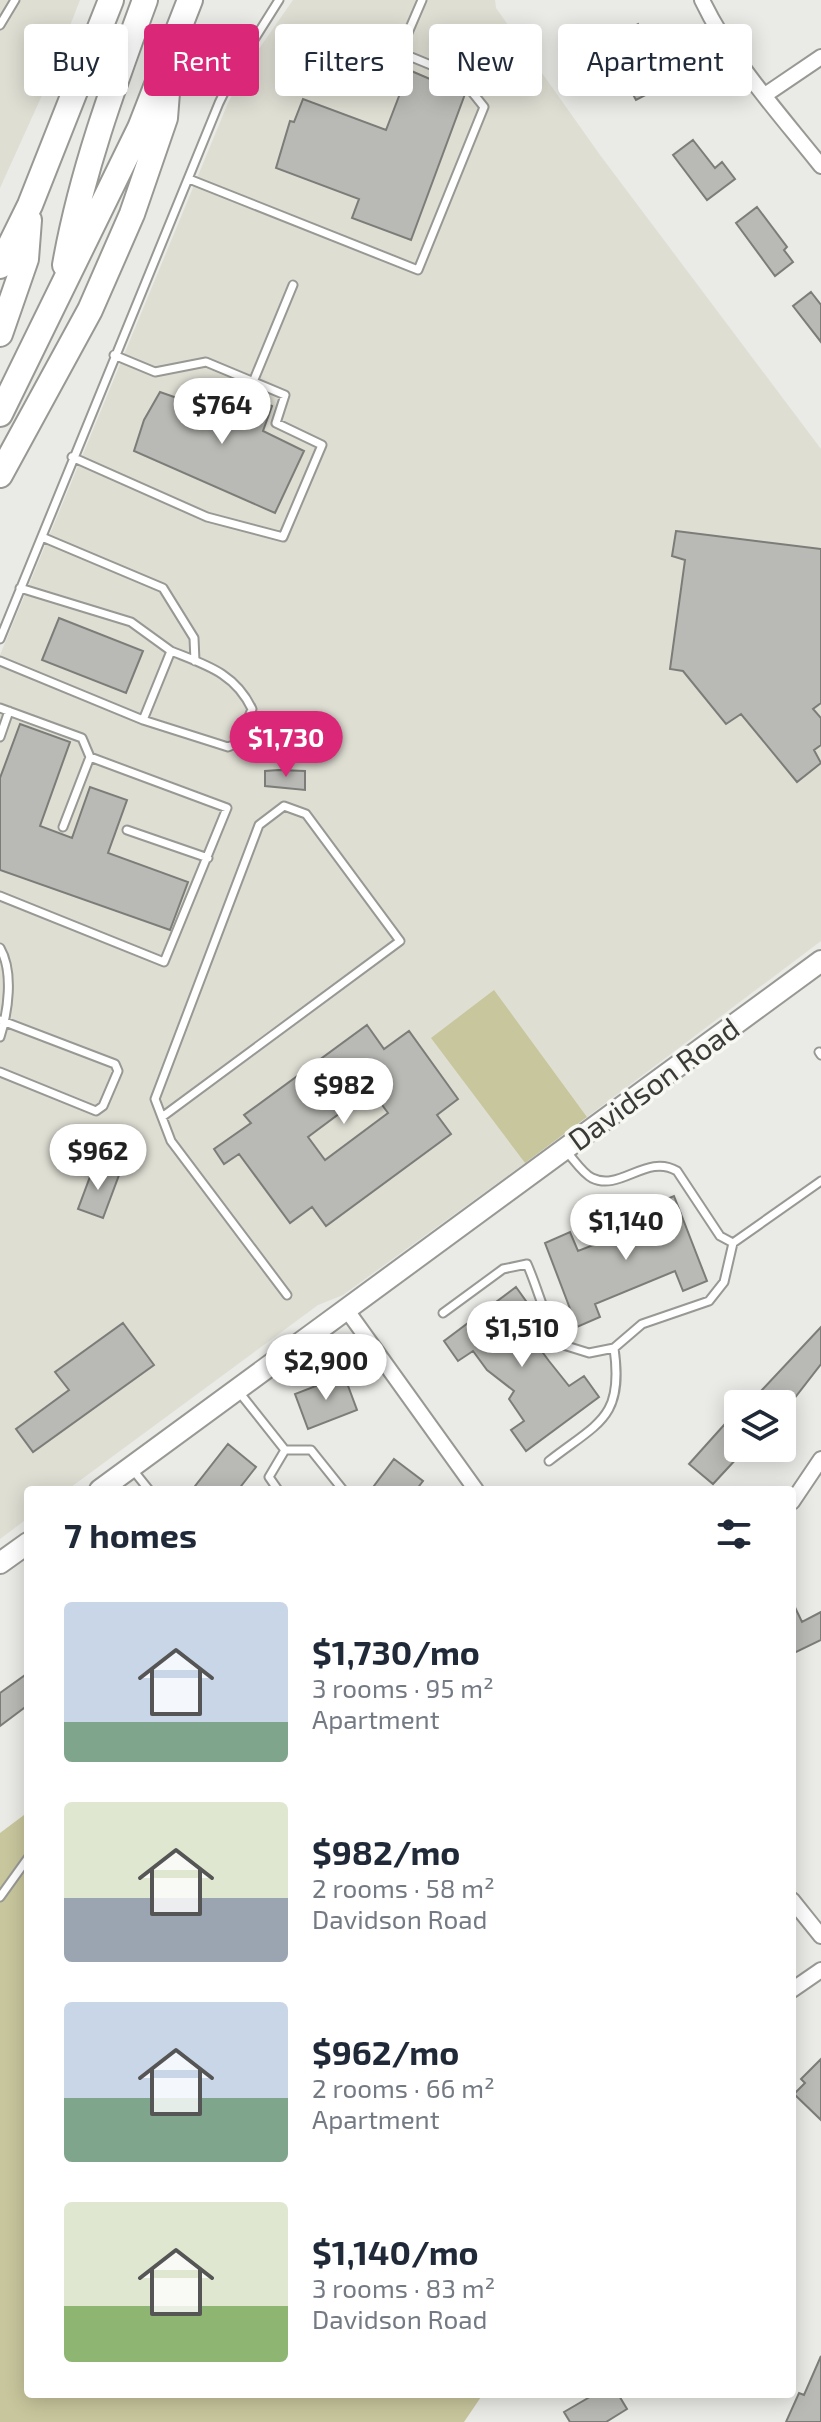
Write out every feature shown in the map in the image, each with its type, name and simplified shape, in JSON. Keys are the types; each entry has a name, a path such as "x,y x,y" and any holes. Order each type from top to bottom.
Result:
{"main road":[{"path":"59,295 73,218 111,93 145,0"},
{"path":"181,24 190,0"},
{"path":"0,266 30,205 107,5"},
{"path":"0,414 153,96"},
{"path":"0,475 37,413 90,310 132,214 165,118 167,96"},
{"path":"0,334 26,259 30,205"}],"street":[{"path":"702,0 714,26 821,166"},
{"path":"765,95 821,57"},
{"name":"Davidson Road","path":"105,1486 821,961"},
{"path":"346,1309 473,1486"},
{"path":"796,1496 821,1459"},
{"path":"0,1563 24,1546"},
{"path":"796,1905 821,1936"},
{"path":"796,1987 821,1970"}],"lane":[{"path":"0,25 15,0"},
{"path":"0,639 114,355 235,70 279,0"},
{"path":"189,179 418,270 484,107 460,77 404,54 401,49 422,0"},
{"path":"253,382 293,285"},
{"path":"72,457 207,517 283,537 322,445 276,423 285,395 206,362 155,372 114,355"},
{"path":"42,537 163,588 194,638 195,661"},
{"path":"0,661 143,720 228,747 238,743 252,709 244,691 222,670 171,651 131,622 20,588"},
{"path":"143,720 171,651"},
{"path":"0,737 4,710 82,738 90,757 63,827"},
{"path":"0,896 164,962 227,808 90,757"},
{"path":"162,1117 400,941 306,814 284,806 259,825 155,1099 171,1141 287,1295"},
{"path":"127,830 208,858"},
{"path":"0,948 4,971 0,1037"},
{"path":"0,1072 96,1111 103,1106 118,1077 115,1064 2,1021"},
{"path":"564,1149 591,1177 609,1181 644,1167 667,1165 677,1171 720,1236 733,1243"},
{"path":"443,1313 503,1269 527,1264 545,1304 547,1323 560,1344 589,1353 614,1348 642,1324 709,1301 724,1282 733,1243 821,1181"},
{"path":"549,1461 609,1415 619,1383 614,1348"},
{"path":"237,1389 285,1450"},
{"path":"275,1486 269,1477 285,1450"},
{"path":"285,1450 311,1450 340,1486"},
{"path":"131,1467 146,1486"},
{"path":"0,1897 24,1864"}],"shaded area":[{"path":"0,0 80,0 71,24 24,24 24,96 42,96 0,188"},
{"path":"293,0 495,0 496,8 507,24 429,24 429,96 542,96 542,73 821,449 821,941 587,1117 494,991 432,1038 525,1163 343,1295 318,1305 72,1486 24,1486 24,1521 0,1539 0,655 232,96 259,96 259,49 275,26 275,96 413,96 413,24 276,24"},
{"path":"494,990 587,1117 525,1163 431,1038"},
{"path":"24,1815 24,2398 480,2398 464,2422 0,2422 0,1833"}],"building":[{"path":"413,72 429,79 429,96 464,96 411,240 352,218 359,199 276,168 290,121 294,122 303,99 386,130 399,96 413,96"},
{"path":"693,140 715,168 722,162 735,179 707,200 673,155"},
{"path":"757,207 787,247 784,250 793,262 775,276 736,223"},
{"path":"811,292 821,305 821,342 793,306"},
{"path":"225,385 272,406 263,431 304,451 275,513 134,451 144,420 160,392 214,411"},
{"path":"676,531 821,549 821,703 813,709 821,718 821,745 814,750 821,763 797,782 741,714 726,724 683,671 670,669 685,560 672,556"},
{"path":"59,618 143,651 126,693 42,660"},
{"path":"20,724 70,742 40,826 72,838 90,787 127,800 108,853 188,882 170,930 0,870 0,778"},
{"path":"265,771 305,771 305,790 265,786"},
{"path":"367,1025 384,1049 409,1031 458,1099 437,1115 451,1134 326,1226 312,1207 290,1223 239,1154 224,1164 214,1149 251,1123 244,1115","holes":["371,1090 388,1113 325,1160 308,1137"]},
{"path":"94,1166 119,1175 103,1218 78,1209"},
{"path":"674,1196 707,1281 683,1291 675,1271 595,1304 600,1317 577,1327 545,1243 570,1232 578,1251 658,1220 652,1205"},
{"path":"516,1287 531,1308 517,1318 549,1361 569,1386 584,1376 599,1397 526,1451 511,1430 524,1421 509,1399 514,1391 487,1370 473,1351 458,1361 444,1341"},
{"path":"123,1323 154,1365 33,1452 16,1429 69,1390 55,1372"},
{"path":"821,1327 821,1364 796,1396 796,1390 762,1390"},
{"path":"344,1375 357,1410 308,1429 295,1394"},
{"path":"724,1425 724,1462 733,1462 713,1484 689,1464"},
{"path":"228,1444 256,1467 241,1486 195,1486"},
{"path":"394,1459 423,1481 419,1486 374,1486"},
{"path":"796,1609 802,1622 821,1612 821,1640 796,1652"},
{"path":"24,1676 24,1708 0,1726 0,1693"},
{"path":"821,2059 821,2120 796,2096 805,2083 801,2079"},
{"path":"821,2356 821,2422 786,2422 799,2393 804,2395"},
{"path":"588,2398 620,2398 627,2409 606,2422 570,2422 564,2412"}]}
